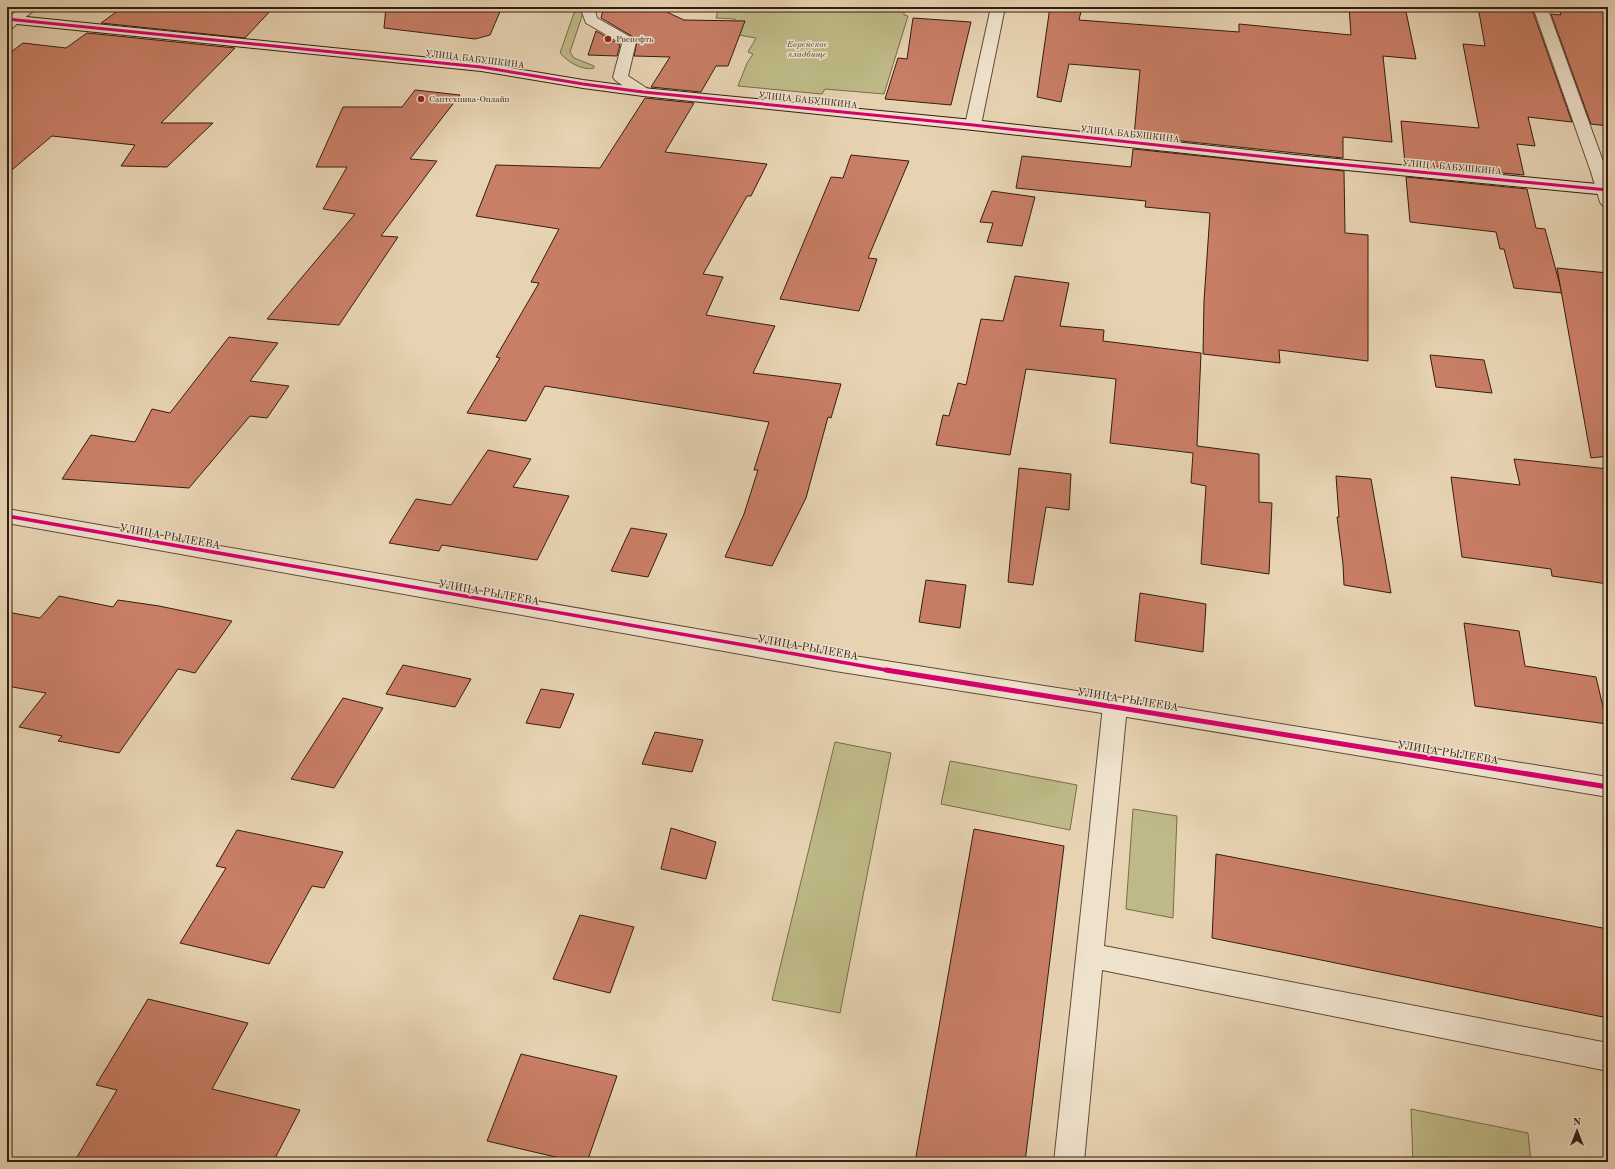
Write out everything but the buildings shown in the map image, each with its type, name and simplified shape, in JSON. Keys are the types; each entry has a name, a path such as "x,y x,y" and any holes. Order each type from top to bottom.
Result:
{"street":[{"path":"10,21 31,7"},
{"path":"587,7 591,20 629,42 620,78 643,92"},
{"path":"973,125 998,7"},
{"path":"1540,7 1607,194"},
{"name":"УЛИЦА БАБУШКИНА","path":"10,21 481,67 583,84 643,92 973,125 1607,194"},
{"name":"УЛИЦА РЫЛЕЕВА","path":"7,516 835,662 1115,706 1608,787"},
{"path":"1069,1162 1115,706"},
{"path":"1090,954 1608,1057"}],"green space":[{"name":"Еврейское кладбище","path":"719,7 904,7 904,15 908,16 884,94 825,89 822,94 738,86 747,63 753,54 748,52 756,38 739,35 741,31 735,19 716,18"},
{"path":"582,9 583,13 570,52 574,58 594,66 594,68 589,69 576,65 567,60 560,53 574,13"},
{"path":"835,742 891,753 840,1013 772,1000"},
{"path":"950,761 1077,785 1070,830 941,804"},
{"path":"1133,809 1177,816 1173,918 1126,909"},
{"path":"1411,1109 1528,1133 1531,1162 1413,1162"}],"cycle path":[{"path":"7,19 481,67 583,84 643,92 973,125 1295,160 1608,190"},
{"path":"7,516 835,662 1115,706 1608,787"}],"place":[{"name":"Роснефть","path":"608,39"},
{"name":"Сантехника-Онлайн","path":"421,99"}]}
